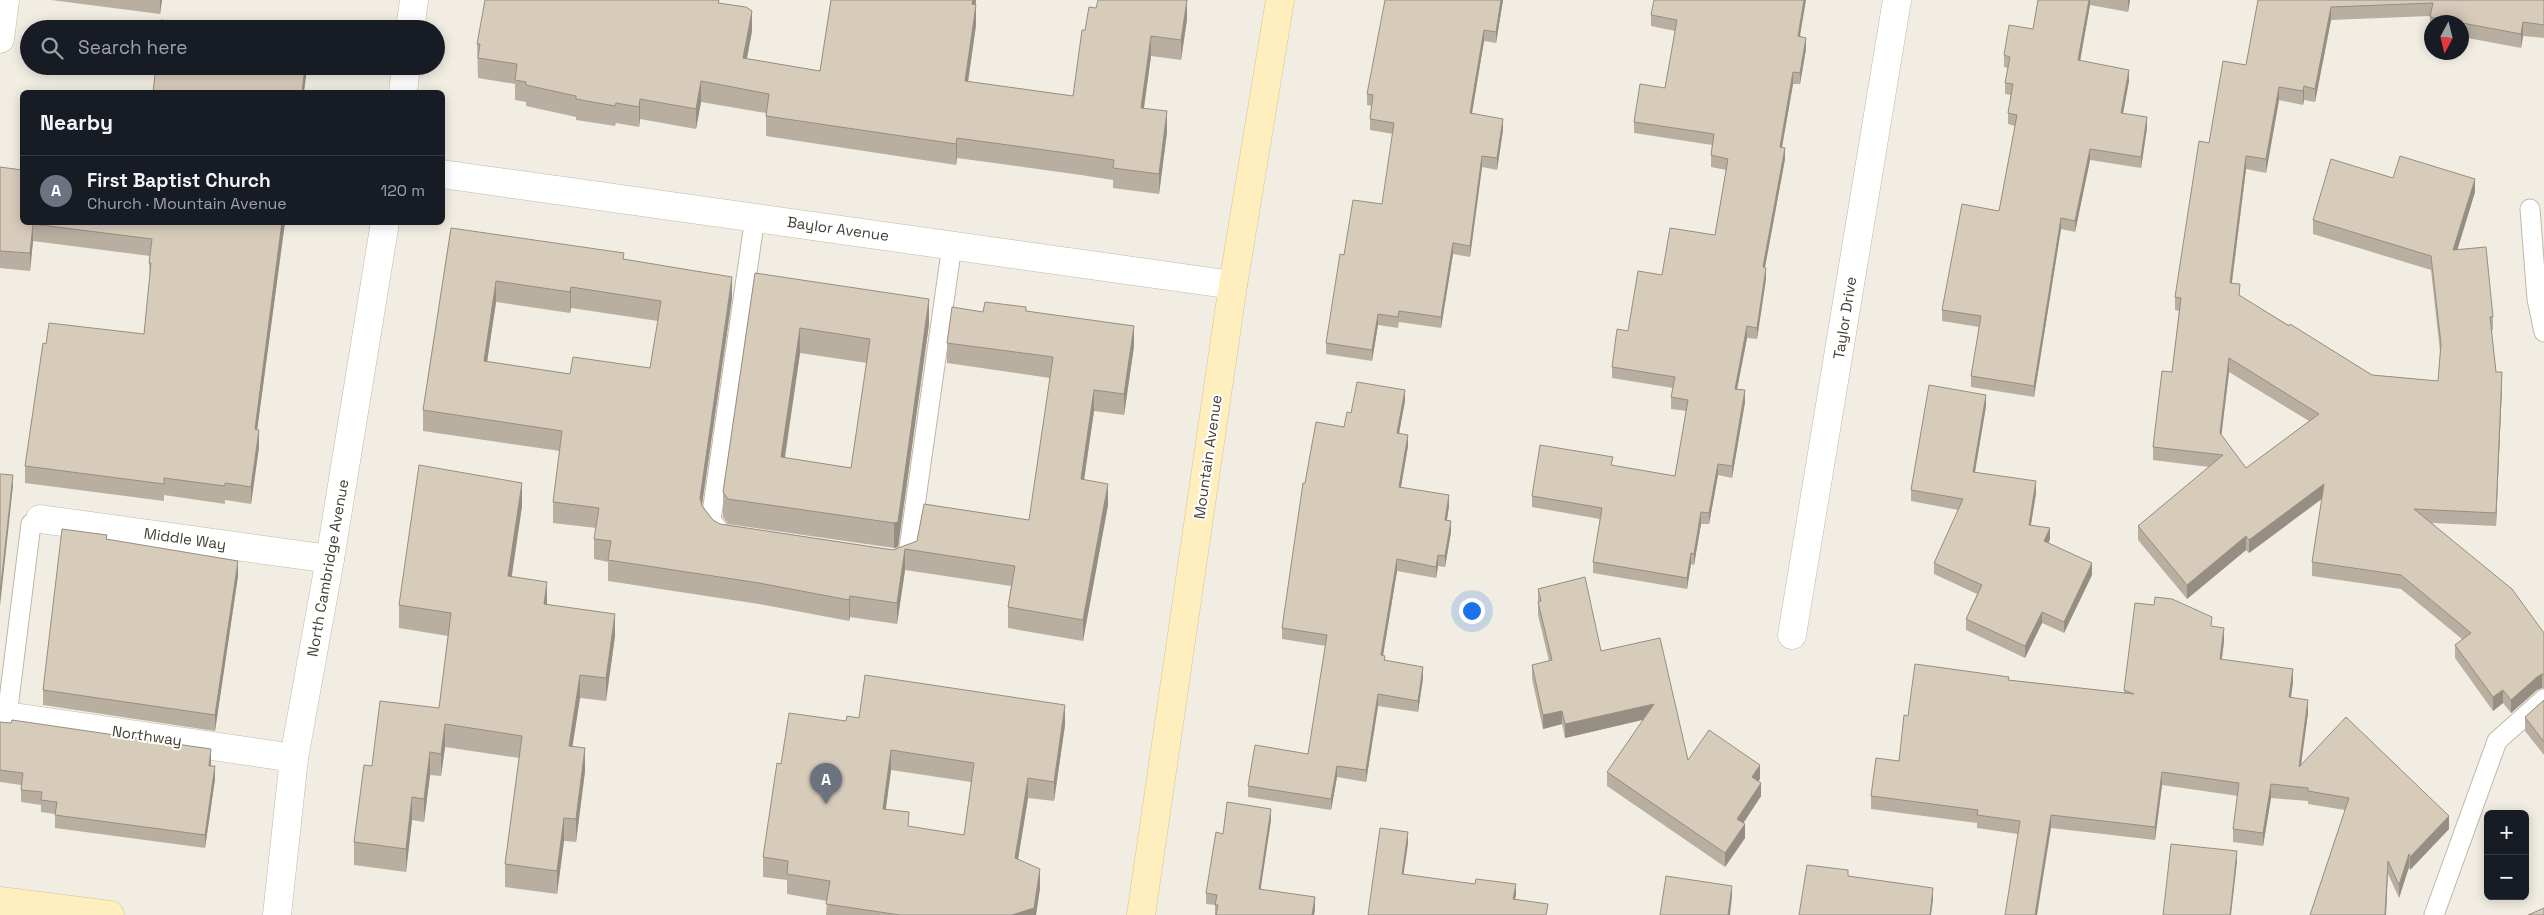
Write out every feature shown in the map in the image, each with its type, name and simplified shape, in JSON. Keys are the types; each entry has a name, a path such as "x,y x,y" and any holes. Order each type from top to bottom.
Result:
{"main road":[{"name":"Mountain Avenue","path":"1141,915 1233,285 1280,0"},
{"path":"0,901 110,915"}],"street":[{"path":"0,39 5,0"},
{"path":"411,20 414,0"},
{"name":"Taylor Drive","path":"1792,635 1897,0"},
{"path":"403,90 405,75"},
{"name":"Baylor Avenue","path":"445,174 1233,285"},
{"name":"North Cambridge Avenue","path":"277,915 294,758 330,559 385,225"},
{"name":"Middle Way","path":"40,519 330,559"},
{"name":"Northway","path":"3,715 294,758"}],"lane":[{"path":"2530,210 2537,299 2544,332"},
{"path":"741,537 722,534 710,520 755,217"},
{"path":"876,557 895,560 908,555 952,245"},
{"path":"3,715 31,524 40,519"},
{"path":"2434,915 2496,741 2544,699"}],"building":[{"path":"485,0 719,0 718,3 746,7 752,11 743,58 820,71 831,0 973,0 972,4 976,5 965,81 1073,96 1082,30 1085,30 1089,7 1096,8 1098,0 1187,0 1181,40 1151,36 1141,108 1167,111 1159,174 1113,168 1114,160 1081,155 957,138 956,144 766,116 769,94 701,81 696,109 640,99 639,107 616,103 615,106 576,99 576,96 526,85 526,82 515,80 517,64 478,58 480,44 477,44"},
{"path":"1385,0 1501,0 1496,32 1484,30 1470,113 1503,119 1497,158 1482,156 1470,246 1453,243 1441,317 1399,311 1398,317 1378,314 1372,350 1326,343 1340,254 1344,255 1353,200 1382,204 1394,123 1370,119 1373,95 1367,94"},
{"path":"1654,0 1804,0 1798,36 1806,38 1800,73 1793,72 1780,147 1785,148 1763,267 1766,268 1757,328 1747,326 1735,389 1745,390 1732,466 1718,464 1709,513 1701,512 1694,554 1691,553 1687,578 1593,562 1602,508 1532,496 1540,445 1613,457 1611,465 1675,476 1688,400 1671,397 1675,377 1612,367 1617,329 1628,331 1638,271 1662,275 1670,228 1715,235 1728,159 1711,155 1714,134 1634,122 1640,84 1665,88 1677,20 1651,15"},
{"path":"2038,0 2089,0 2078,60 2129,70 2121,113 2147,117 2141,157 2090,149 2075,221 2061,218 2034,386 1971,376 1981,316 1942,310 1962,204 1999,211 2017,115 2008,113 2013,84 2005,83 2010,57 2004,55 2009,25 2033,29"},
{"path":"2258,0 2544,0 2544,25 2523,22 2521,34 2469,24 2469,15 2430,15 2433,3 2331,7 2315,89 2304,86 2303,91 2279,87 2266,159 2246,156 2230,283 2240,284 2239,295 2372,375 2438,381 2441,344 2431,256 2313,220 2331,159 2393,178 2400,156 2475,179 2453,250 2486,247 2493,317 2490,317 2496,372 2502,372 2496,513 2414,509 2512,589 2544,633 2544,675 2542,674 2537,677 2511,700 2503,690 2493,697 2455,645 2471,633 2401,575 2312,562 2324,484 2249,540 2246,536 2187,585 2138,526 2223,455 2153,447 2162,371 2172,372 2181,298 2175,297 2199,141 2209,143 2223,61 2246,65","holes":["2229,358 2319,414 2246,468 2220,433"]},
{"path":"155,75 304,75 302,90 153,90"},
{"path":"0,167 20,170 20,225 33,225 30,253 0,251"},
{"path":"41,225 282,225 255,429 259,430 251,487 225,483 225,486 164,478 164,484 25,466 43,343 46,344 49,323 144,334 152,239"},
{"path":"451,228 624,253 623,259 732,277 700,498 702,506 713,520 720,524 893,550 917,541 924,504 1029,520 1053,357 947,343 952,307 983,312 985,302 1026,307 1026,311 1134,326 1124,394 1094,390 1081,479 1108,484 1083,620 1008,607 1015,566 905,549 897,603 850,596 849,600 759,583 608,560 611,541 594,539 599,508 553,502 562,431 423,410","holes":["496,281 570,292 571,287 661,301 650,368 573,357 570,374 484,361"]},
{"path":"755,273 929,299 898,522 894,523 728,499 723,492","holes":["800,328 870,339 851,468 781,457"]},
{"path":"1357,382 1405,390 1397,433 1408,435 1399,487 1449,495 1445,520 1451,521 1445,556 1438,555 1436,567 1397,559 1381,655 1385,656 1384,660 1423,667 1418,701 1378,694 1366,770 1337,766 1331,799 1248,786 1255,745 1308,754 1327,635 1282,628 1303,483 1305,483 1316,422 1344,427 1347,412 1351,413"},
{"path":"1929,385 1986,395 1973,472 2036,481 2029,525 2050,528 2044,541 2092,563 2064,622 2042,612 2025,646 1966,619 1982,585 1934,563 1963,499 1911,490"},
{"path":"419,465 522,483 508,576 547,582 544,604 615,614 606,678 580,675 569,746 585,748 576,819 564,818 557,871 505,864 522,736 445,724 441,754 430,752 424,799 412,797 406,849 354,842 364,765 372,766 380,701 439,708 451,613 399,605"},
{"path":"0,474 13,475 0,594"},
{"path":"62,529 107,535 106,539 238,561 215,715 43,690"},
{"path":"1585,577 1601,651 1660,638 1688,760 1709,730 1760,765 1752,777 1761,783 1737,819 1745,824 1725,853 1607,772 1654,704 1565,724 1562,711 1543,715 1532,665 1552,660 1538,602 1541,601 1538,589"},
{"path":"2155,597 2172,599 2212,617 2211,626 2224,628 2220,659 2293,669 2289,697 2308,700 2299,767 2346,717 2449,816 2410,857 2409,854 2399,885 2388,861 2385,915 2310,915 2349,798 2308,791 2308,788 2271,784 2263,833 2233,829 2239,783 2162,772 2155,827 2051,815 2035,915 2005,915 2020,821 1977,815 1978,810 1871,796 1876,758 1899,761 1904,715 1908,716 1915,664 2009,677 2008,680 2134,694 2124,690 2135,603 2154,605"},
{"path":"865,675 1065,705 1054,782 1028,778 1015,858 1040,869 1034,908 1012,915 900,915 826,904 830,881 787,874 788,861 763,857 777,763 781,764 789,713 846,721 847,716 859,718","holes":["891,750 974,763 964,835 908,826 909,812 883,809"]},
{"path":"2544,700 2544,742 2525,717"},
{"path":"12,720 211,749 209,766 215,766 205,835 55,815 57,802 41,800 42,792 21,790 23,773 0,770 0,722 11,723"},
{"path":"1227,802 1271,809 1259,889 1315,897 1312,915 1216,915 1217,895 1206,893 1216,832 1223,834"},
{"path":"1380,828 1408,832 1402,874 1475,884 1476,879 1516,884 1513,899 1548,904 1546,915 1368,915"},
{"path":"2171,844 2237,851 2230,915 2163,915"},
{"path":"1807,865 1848,870 1848,876 1933,888 1930,915 1799,915"},
{"path":"1666,876 1732,886 1728,915 1660,915"},
{"path":"2544,908 2544,915 2528,915"}],"place":[{"name":"First Baptist Church","path":"826,804"}]}
